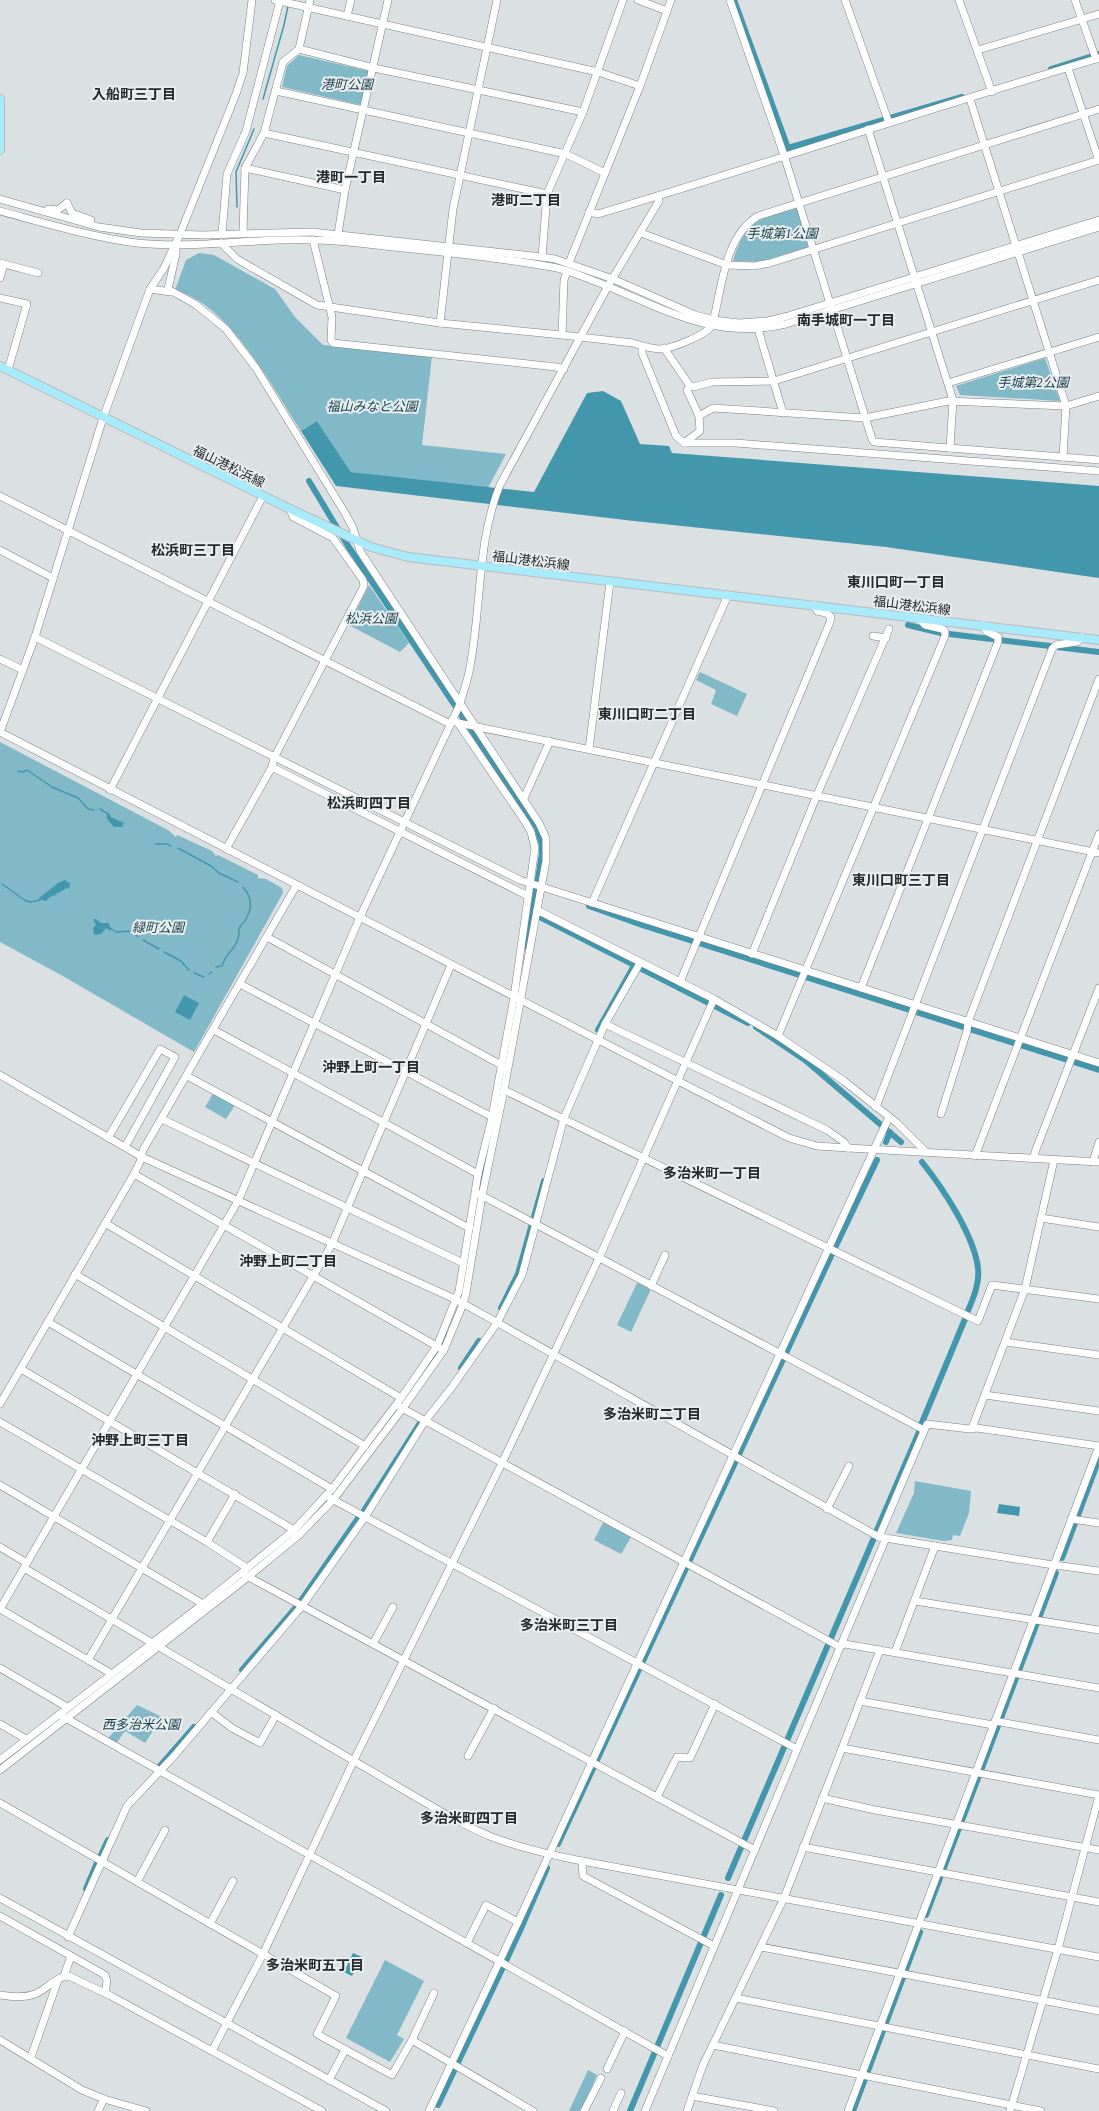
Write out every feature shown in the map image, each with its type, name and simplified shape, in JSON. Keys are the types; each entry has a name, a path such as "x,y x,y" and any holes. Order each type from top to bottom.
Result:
{"main road":[{"path":"0,99 0,150"},
{"name":"福山港松浜線","path":"0,366 263,496 357,539 371,547 408,557 1099,640"}],"street":[{"path":"252,0 243,73 180,234 164,268 150,289 104,418 35,637 0,732 296,886 360,917 789,1138 817,1146 1096,1162 1099,1142"},
{"path":"244,233 245,168 264,133 283,62 299,49 310,0"},
{"path":"347,16 350,0"},
{"path":"338,234 353,152 374,68 388,0"},
{"path":"440,323 449,250 452,209 497,0"},
{"path":"542,257 547,194 566,154 583,112 623,0"},
{"path":"638,0 667,10"},
{"path":"562,335 564,280 568,267 640,86 671,0"},
{"path":"730,0 784,155 846,358 874,442 1099,460"},
{"path":"845,0 889,123"},
{"path":"959,0 992,92"},
{"path":"589,212 598,214 658,196 784,155 1097,59 1075,0"},
{"path":"222,234 227,174 246,131 279,1 487,46 598,72 640,86"},
{"path":"978,50 1099,14"},
{"path":"299,49 374,68 583,112"},
{"path":"641,233 727,265 754,266 770,263 997,191 1099,161 1068,68"},
{"path":"276,91 468,134 566,154 605,173"},
{"path":"970,99 997,191 1066,406 1063,457"},
{"path":"221,243 237,259 318,305 329,308 440,323 562,335 633,343 642,347 664,348 705,333 713,323 727,265 736,237 751,220 758,216 983,144 1099,109"},
{"path":"868,129 953,400 950,448"},
{"path":"264,133 547,194"},
{"path":"245,168 345,190"},
{"path":"115,1676 0,1609 238,1201 360,917 399,832 453,722 460,704 469,672 490,509 500,485 608,286 659,201 658,196"},
{"path":"0,200 107,228 141,233 222,234 312,232 338,234 554,267 568,267 613,279 713,323 758,329 786,324 831,306"},
{"path":"24,206 58,210 67,203 72,213 107,228"},
{"path":"0,211 98,237 140,243 221,243 245,240 313,240 542,257 693,322 713,323 768,321 831,306 1016,249 1099,220"},
{"path":"1016,249 1099,227"},
{"path":"313,240 332,318 331,340 333,343 564,369"},
{"path":"171,292 167,286 176,254 176,243"},
{"path":"0,278 2,264 38,273"},
{"path":"690,386 693,387 712,382 774,381 1099,280"},
{"path":"150,289 171,292 195,304 226,329 256,368 345,513 357,539 360,551 460,704 524,798 546,838 547,852 536,885 528,896 505,1066 504,1090 479,1194 469,1228 463,1263 460,1302"},
{"path":"0,298 27,304 8,370"},
{"path":"758,329 783,413"},
{"path":"948,383 1099,337"},
{"path":"642,347 642,353 676,436 684,443 736,443 1099,471"},
{"path":"664,348 690,386"},
{"path":"684,443 700,431 699,416 687,390 690,386"},
{"path":"699,416 710,408 865,418 953,400 1066,406 1099,396"},
{"path":"0,496 325,662 453,722 589,748 1096,852"},
{"path":"110,790 263,496"},
{"path":"226,849 272,767 274,758 364,586 363,580 333,538 293,517 290,509"},
{"path":"0,552 53,578"},
{"path":"589,748 610,582"},
{"path":"592,903 728,596"},
{"path":"680,982 830,622 830,617 817,611 814,605"},
{"path":"778,1036 945,636 945,631 942,629 925,625 918,618"},
{"path":"861,988 998,642 998,636 986,631 983,625"},
{"path":"752,954 817,795 889,629"},
{"path":"874,636 886,638"},
{"path":"35,637 404,823 536,885 697,940 752,954 803,974 861,988 914,1009 1071,1059 1099,1063"},
{"path":"876,1106 1052,650 1056,645 1077,642 1082,637"},
{"path":"0,659 23,670"},
{"path":"941,1114 967,1026 1099,679"},
{"path":"245,1573 300,1534 330,1498 399,1407 440,1348 460,1302 479,1194 478,1174 521,1001 536,915 536,885 535,848 531,832 453,722"},
{"path":"524,798 550,741"},
{"path":"272,767 528,896"},
{"path":"975,1156 1018,1042 1096,852 1099,834"},
{"path":"0,1404 134,1174 142,1157 143,1150 214,1030 296,886"},
{"path":"536,915 639,965 680,982 713,1002 778,1036 844,1082 898,1123 926,1152"},
{"path":"267,937 505,1066"},
{"path":"88,1660 332,1244 451,965"},
{"path":"68,1936 127,1806 212,1712 302,1606 365,1517 425,1421 452,1387 497,1323 522,1275 564,1118 605,1024 639,965"},
{"path":"240,984 492,1117"},
{"path":"1034,1159 1035,1152 1099,988"},
{"path":"212,2051 263,1954 308,1855 354,1760 502,1463 599,1258 713,1002"},
{"path":"605,1024 827,1130 844,1142 848,1148"},
{"path":"214,1030 478,1174"},
{"path":"108,1138 160,1049 175,1057 125,1147"},
{"path":"0,1075 142,1157 460,1302 827,1509 882,1538 1099,1571"},
{"path":"187,1076 469,1228"},
{"path":"504,1090 978,1321 992,1285 1099,1299"},
{"path":"429,2111 454,2066 502,1962 518,1922 549,1854 595,1763 831,1250 873,1150 889,1117"},
{"path":"162,1119 463,1263"},
{"path":"972,1428 1025,1289 1054,1160"},
{"path":"134,1174 440,1348"},
{"path":"479,1194 924,1430"},
{"path":"1040,1218 1099,1227"},
{"path":"105,1223 401,1398"},
{"path":"651,1286 666,1255"},
{"path":"75,1274 365,1446"},
{"path":"48,1322 332,1489"},
{"path":"1005,1342 1099,1355"},
{"path":"0,1770 62,1716 206,1606 330,1498 332,1489 365,1446 399,1407 401,1398 440,1348"},
{"path":"21,1369 294,1530"},
{"path":"985,1395 1099,1411"},
{"path":"399,1407 838,1646 841,1645 895,1652 1099,1688"},
{"path":"0,1422 169,1522 207,1542 245,1573 302,1606 494,1708 755,1850"},
{"path":"645,2111 841,1645 924,1430 929,1423 1099,1446 1095,1467 1071,1519 848,2111"},
{"path":"827,1509 849,1466"},
{"path":"0,1484 206,1606"},
{"path":"207,1542 235,1494"},
{"path":"330,1498 797,1748"},
{"path":"1071,1519 1099,1523"},
{"path":"895,1652 935,1546"},
{"path":"0,1547 112,1620 463,1824 492,1837 549,1854 582,1861 1099,1957"},
{"path":"915,1601 1099,1630"},
{"path":"373,1644 393,1607"},
{"path":"687,2111 703,2065 784,1898 880,1650"},
{"path":"0,1668 67,1707"},
{"path":"0,1760 26,1739 62,1716 67,1707 115,1676"},
{"path":"860,1702 1099,1740"},
{"path":"657,1797 677,1757 690,1758 715,1704"},
{"path":"468,1756 494,1708"},
{"path":"212,1712 232,1728 260,1743 276,1715"},
{"path":"62,1716 159,1772 502,1962 668,2056"},
{"path":"0,1724 26,1739"},
{"path":"842,1748 1099,1796 1058,1949 1011,2108"},
{"path":"822,1798 875,1810 1099,1850"},
{"path":"0,1802 336,1996 317,2034 392,2075 412,2040 434,1993"},
{"path":"137,1882 165,1830"},
{"path":"804,1847 1099,1902"},
{"path":"582,1861 583,1876 714,1946"},
{"path":"210,1924 233,1881"},
{"path":"0,1898 386,2111"},
{"path":"467,1943 486,1905 518,1922"},
{"path":"0,1916 105,1975 107,1981 105,1993"},
{"path":"761,1947 1099,2011"},
{"path":"31,2057 71,1956"},
{"path":"0,1995 12,1997 35,1994 61,1978 79,1980 322,2111"},
{"path":"736,1998 1099,2069"},
{"path":"607,2069 625,2031"},
{"path":"0,2040 31,2057 65,2080 104,2099 146,2111"},
{"path":"412,2040 533,2111"},
{"path":"713,2045 862,2075 1011,2108 1041,2111"},
{"path":"329,2080 345,2050"},
{"path":"584,2111 601,2078"},
{"path":"613,2111 621,2092"},
{"path":"692,2096 774,2111"},
{"path":"98,2111 104,2099"}],"green space":[{"name":"港町公園","path":"299,55 369,71 361,105 282,87 287,66"},
{"name":"手城第1公園","path":"797,208 809,247 760,262 733,261 743,237 755,223 773,215"},
{"name":"福山みなと公園","path":"199,253 214,255 275,289 295,317 323,345 432,356 422,445 506,454 488,488 351,472 317,421 301,431 247,349 231,329 214,312 195,299 175,290 186,260"},
{"name":"手城第2公園","path":"1045,358 1060,401 960,395 956,386"},
{"name":"松浜公園","path":"369,585 409,643 400,652 349,625"},
{"path":"700,672 747,694 737,716 711,704 716,690 696,680"},
{"name":"緑町公園","path":"0,742 168,830 176,837 177,835 212,851 216,856 218,855 258,875 258,878 266,879 282,888 283,893 194,1052 61,975 0,942"},
{"path":"214,1092 235,1105 226,1119 205,1107"},
{"path":"637,1283 651,1289 631,1332 617,1325"},
{"path":"915,1481 971,1491 969,1513 960,1536 953,1535 952,1540 944,1541 896,1533 914,1493"},
{"path":"606,1517 634,1532 621,1554 594,1540"},
{"name":"西多治米公園","path":"137,1705 162,1717 145,1743 125,1731 113,1748 104,1743"},
{"path":"385,1960 424,1981 397,2035 404,2039 390,2062 346,2038"},
{"path":"588,2070 597,2075 581,2111 569,2111"}],"shaded area":[{"path":"603,391 621,401 640,444 669,446 672,453 1099,486 1099,578 886,547 634,521 336,486 301,431 317,421 351,472 534,492 587,393"},
{"path":"109,813 111,817 124,823 122,827 114,827 107,819 107,814"},
{"path":"65,880 70,883 69,889 67,888 58,893 57,892 56,895 50,897 46,901 38,899 58,883"},
{"path":"93,919 96,919 101,923 109,923 111,931 106,928 101,934 94,935 93,928 96,925"},
{"path":"184,995 199,1003 190,1020 175,1012"},
{"path":"999,1504 1020,1507 1019,1516 997,1513"},
{"path":"353,1953 362,1957 352,1976 344,1972"}],"waterway":[{"path":"734,0 788,148 962,97"},
{"path":"263,99 288,6"},
{"path":"1051,69 1099,54"},
{"path":"237,207 236,172 254,129"},
{"path":"309,481 348,546 537,828 542,845 542,854 527,947"},
{"path":"908,625 941,633 1050,646"},
{"path":"1057,647 1099,652"},
{"path":"18,771 23,772 27,770 52,787 78,798 88,809 94,810"},
{"path":"100,809 108,814"},
{"path":"156,844 167,844 171,846"},
{"path":"178,848 211,866 219,873 238,882"},
{"path":"2,884 26,901 31,902 40,900"},
{"path":"216,967 222,966 224,960 235,945 239,935 239,929 250,910 250,898 243,887"},
{"path":"589,906 642,925 1099,1070"},
{"path":"532,913 748,1023"},
{"path":"110,928 116,932 132,931 138,937"},
{"path":"143,940 159,949"},
{"path":"164,952 181,961 189,970"},
{"path":"598,1030 635,964"},
{"path":"194,973 204,977"},
{"path":"756,1027 805,1060 901,1142"},
{"path":"886,1142 890,1132"},
{"path":"479,1196 488,1149"},
{"path":"558,1844 877,1160"},
{"path":"922,1162 939,1184 956,1212 964,1227 975,1255 978,1268 978,1279 974,1297 967,1313"},
{"path":"501,1308 518,1274 544,1181"},
{"path":"463,1293 477,1207"},
{"path":"921,1425 965,1319"},
{"path":"426,1370 447,1335"},
{"path":"461,1368 479,1341"},
{"path":"299,1530 327,1500 412,1389"},
{"path":"363,1512 420,1423"},
{"path":"877,1530 919,1432"},
{"path":"1062,1558 1099,1459"},
{"path":"300,1602 359,1517"},
{"path":"728,1878 873,1540"},
{"path":"231,1586 260,1563"},
{"path":"926,1915 1056,1573"},
{"path":"242,1670 297,1606"},
{"path":"160,1766 194,1727"},
{"path":"0,1765 37,1736"},
{"path":"100,1857 108,1840"},
{"path":"86,1889 97,1863"},
{"path":"438,2105 519,1933 547,1868"},
{"path":"630,2111 721,1895"},
{"path":"853,2111 920,1932"}],"district":[{"name":"入船町三丁目","path":"134,94"},
{"name":"港町一丁目","path":"351,177"},
{"name":"港町二丁目","path":"526,200"},
{"name":"南手城町一丁目","path":"846,320"},
{"name":"松浜町三丁目","path":"193,550"},
{"name":"東川口町一丁目","path":"896,582"},
{"name":"東川口町二丁目","path":"647,714"},
{"name":"松浜町四丁目","path":"369,803"},
{"name":"東川口町三丁目","path":"901,880"},
{"name":"沖野上町一丁目","path":"371,1067"},
{"name":"多治米町一丁目","path":"712,1173"},
{"name":"沖野上町二丁目","path":"288,1261"},
{"name":"多治米町二丁目","path":"652,1414"},
{"name":"沖野上町三丁目","path":"140,1440"},
{"name":"多治米町三丁目","path":"569,1625"},
{"name":"多治米町四丁目","path":"469,1818"},
{"name":"多治米町五丁目","path":"315,1965"}]}
